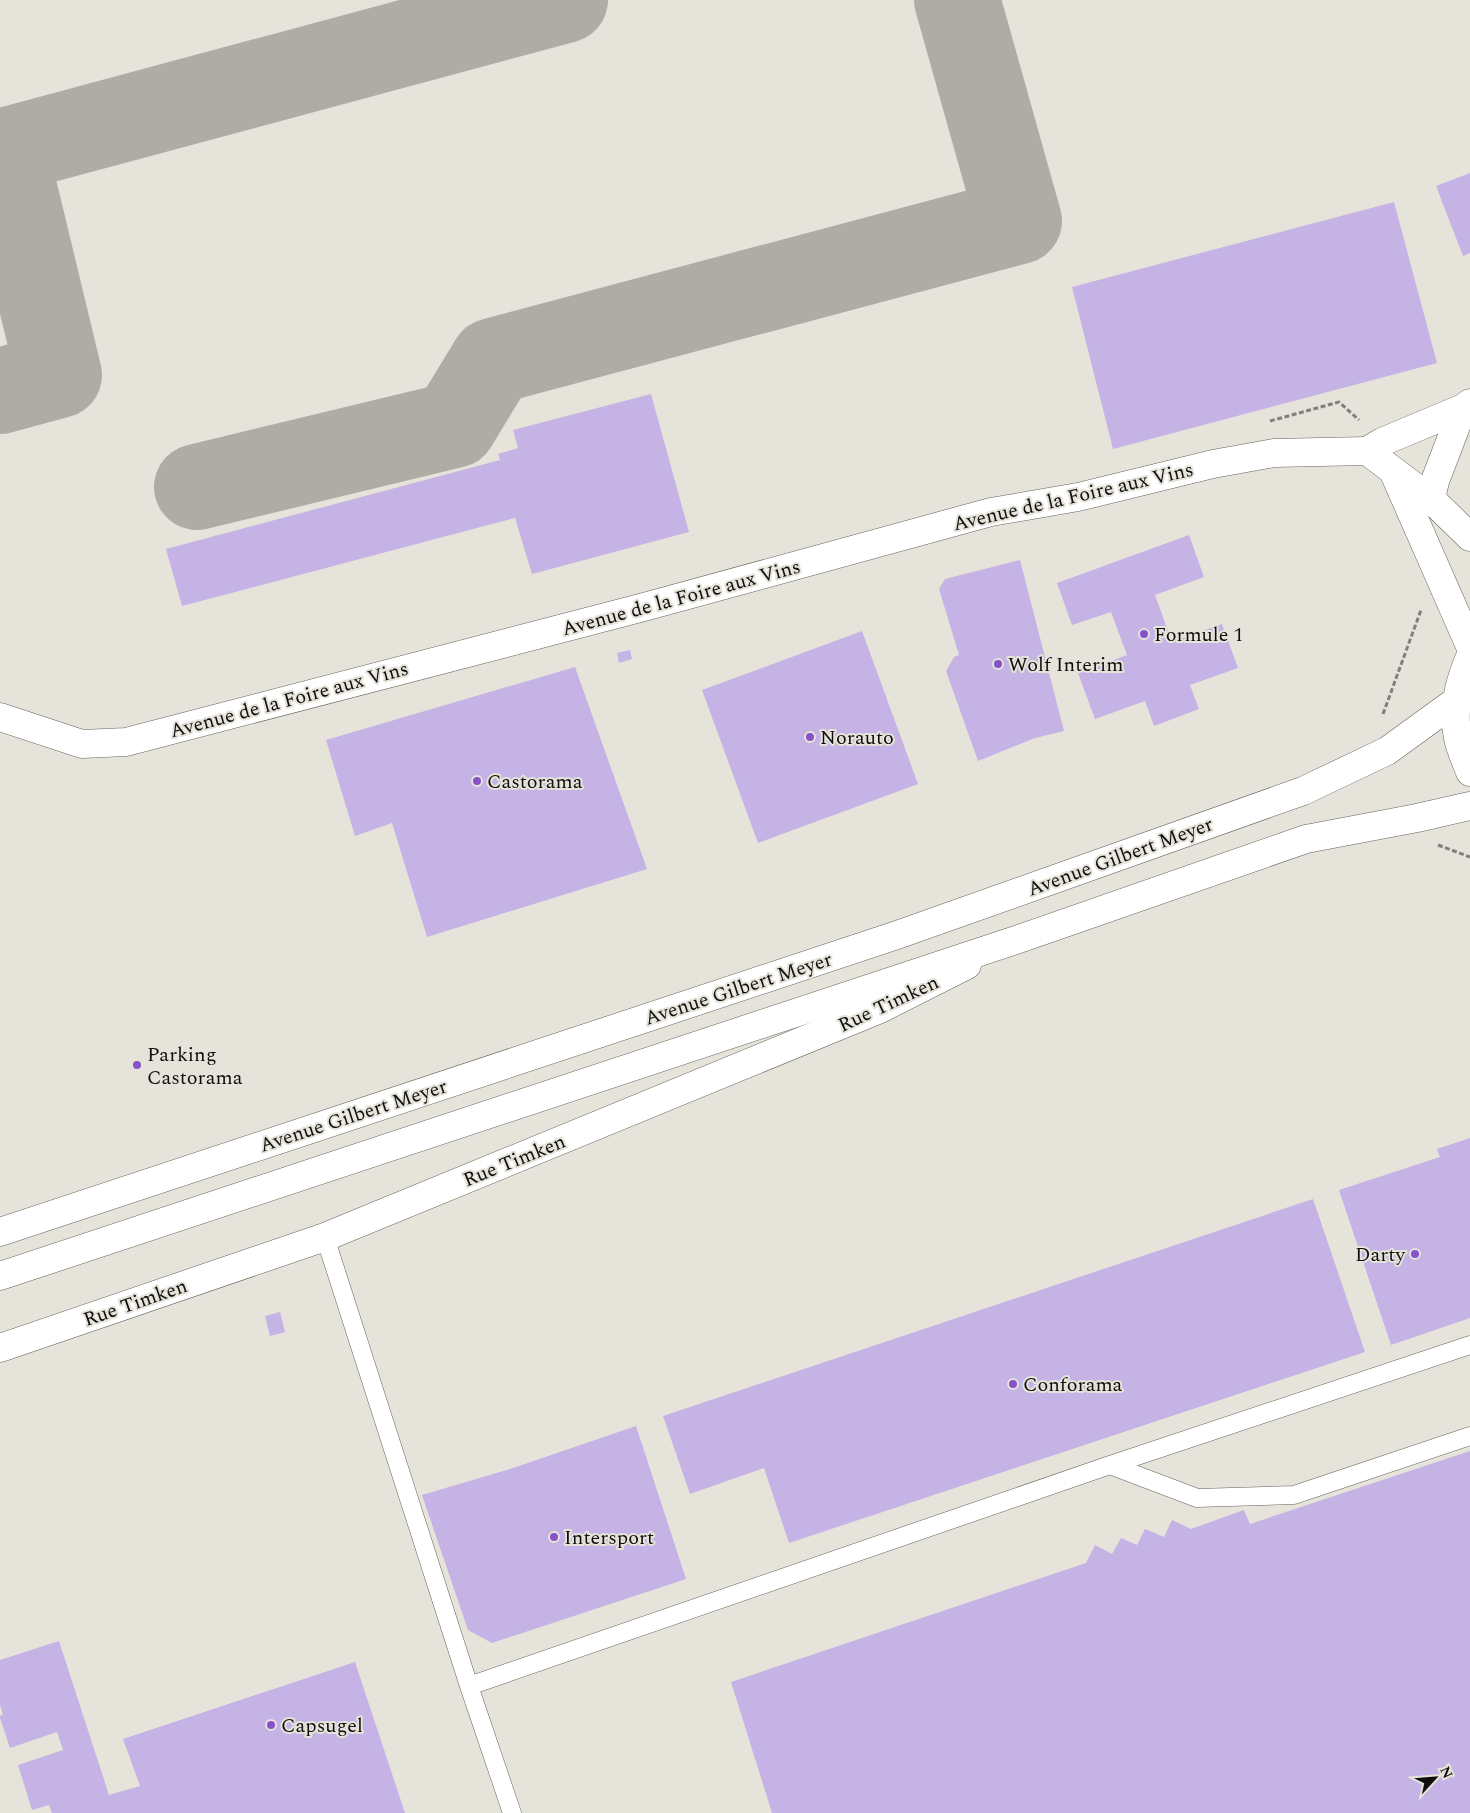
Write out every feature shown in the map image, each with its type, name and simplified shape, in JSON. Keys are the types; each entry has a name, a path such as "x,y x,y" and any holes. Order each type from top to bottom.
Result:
{"main road":[{"name":"Avenue de la Foire aux Vins","path":"0,717 82,744 126,742 644,607 992,512 1078,497 1213,464 1274,453 1366,451 1382,442 1467,406"},
{"name":"Avenue de la Foire aux Vins","path":"1430,499 1435,481 1467,406"},
{"path":"1366,451 1430,499 1470,537"},
{"path":"1393,472 1470,646"},
{"path":"1470,657 1462,675 1456,701 1458,738 1470,772"},
{"name":"Avenue Gilbert Meyer","path":"0,1232 897,935 1303,791 1387,751 1456,701"},
{"name":"Avenue Gilbert Meyer","path":"0,1276 1016,940 1306,839 1470,806"},
{"name":"Rue Timken","path":"0,1348 325,1236 880,1009 1016,940"}],"lane":[{"path":"325,1236 468,1686 512,1813"},
{"path":"468,1686 1110,1465 1470,1345"},
{"path":"1110,1465 1197,1498 1294,1495 1470,1436"}],"building":[{"path":"1470,173 1470,253 1463,256 1436,186"},
{"path":"1394,202 1437,363 1113,449 1072,287"},
{"path":"651,394 689,532 532,574 515,518 182,606 166,549 500,460 498,454 518,448 513,430"},
{"name":"Formule 1","path":"1189,535 1204,577 1155,595 1172,642 1222,624 1238,668 1190,685 1199,709 1154,726 1145,701 1095,719 1078,673 1127,655 1111,612 1072,625 1057,583"},
{"name":"Wolf Interim","path":"1020,560 1064,731 1035,738 978,761 946,671 954,657 959,655 939,589 945,579"},
{"name":"Norauto","path":"862,631 918,784 758,843 702,690"},
{"path":"630,650 632,659 619,663 617,653"},
{"name":"Castorama","path":"575,667 647,869 427,937 392,823 355,836 326,740"},
{"name":"Darty","path":"1470,1138 1470,1318 1391,1345 1339,1190 1440,1157 1437,1149"},
{"name":"Conforama","path":"1313,1199 1365,1352 789,1543 764,1468 690,1494 663,1416"},
{"path":"280,1312 285,1332 270,1336 265,1316"},
{"name":"Intersport","path":"636,1426 686,1579 492,1643 468,1630 422,1495 513,1468"},
{"path":"1470,1451 1470,1813 772,1813 731,1682 1086,1563 1095,1545 1112,1554 1121,1538 1137,1545 1145,1529 1164,1537 1172,1520 1191,1529 1244,1510 1250,1524"},
{"name":"Capsugel","path":"59,1641 109,1795 140,1786 123,1739 355,1662 405,1813 52,1813 49,1805 32,1810 18,1765 63,1750 57,1732 10,1748 0,1718 3,1714 0,1705 0,1660"}],"taxiway":[{"path":"0,152 565,0"},
{"path":"197,487 454,425 493,361 1019,221 957,0"},
{"path":"0,391 59,375 5,151"}],"place":[{"name":"Formule 1","path":"1144,634"},
{"name":"Wolf Interim","path":"998,664"},
{"name":"Norauto","path":"810,737"},
{"name":"Castorama","path":"477,781"},
{"name":"Parking Castorama","path":"137,1065"},
{"name":"Darty","path":"1415,1254"},
{"name":"Conforama","path":"1013,1384"},
{"name":"Intersport","path":"554,1537"},
{"name":"Capsugel","path":"271,1725"}]}
